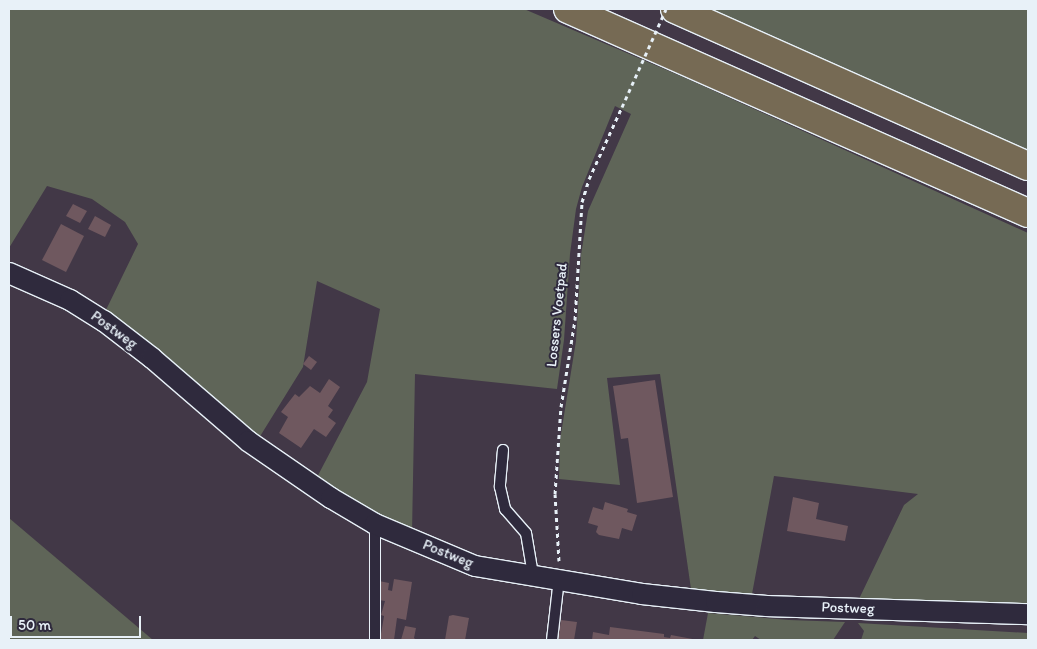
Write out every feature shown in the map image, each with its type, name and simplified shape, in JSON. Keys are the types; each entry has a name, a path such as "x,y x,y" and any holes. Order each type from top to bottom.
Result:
{"highway":[{"path":"568,9 1028,213"},
{"path":"675,9 1028,166"}],"street":[{"name":"Postweg","path":"9,273 70,300 104,321 152,358 248,441 331,498 375,524 475,566 642,594 759,605 1028,614"}],"lane":[{"path":"503,450 500,487 505,509 526,533 532,575"},
{"path":"375,524 375,640"},
{"path":"552,640 559,580"}],"path":[{"name":"Lossers Voetpad","path":"559,580 555,494 561,407 575,320 582,202 589,179 666,9"}],"green space":[{"path":"9,9 524,9 690,80 1028,233 1028,605 859,599 904,505 918,494 774,476 752,594 691,589 660,374 607,378 620,485 559,479 560,440 576,341 581,255 588,211 631,114 615,106 582,187 576,209 570,254 564,340 557,389 415,374 412,533 315,481 367,382 380,309 317,281 303,367 259,438 104,314 138,244 125,222 92,199 47,186 9,248"},
{"path":"709,9 1028,9 1028,154 720,13"},
{"path":"9,518 153,640 9,640"},
{"path":"708,613 789,620 845,622 833,640 761,640 755,636 752,640 703,640"},
{"path":"858,623 1028,633 1028,640 861,640 864,631"}],"building":[{"path":"73,204 87,211 80,223 66,216"},
{"path":"95,216 111,225 105,237 88,229"},
{"path":"61,224 84,236 66,272 42,260"},
{"path":"309,356 317,362 311,370 303,364"},
{"path":"329,379 340,387 328,406 333,410 328,417 336,423 326,437 314,429 301,448 279,433 288,417 281,412 295,394 299,397 310,386 320,393"},
{"path":"655,380 673,497 637,503 628,438 621,439 613,386"},
{"path":"793,497 819,503 816,519 848,526 845,541 787,531"},
{"path":"605,502 628,509 627,512 637,515 632,531 622,528 619,539 599,535 596,532 598,526 588,523 593,507 603,510"},
{"path":"394,579 412,582 406,620 397,618 394,640 380,640 384,616 381,615 385,601 379,600 379,581 389,583 388,590 392,591"},
{"path":"449,616 469,618 465,640 445,640"},
{"path":"561,620 577,622 574,640 558,640"},
{"path":"405,626 416,628 414,638 416,640 401,640"},
{"path":"610,627 664,634 664,637 670,638 671,635 698,640 592,640 593,632 609,635"}]}
